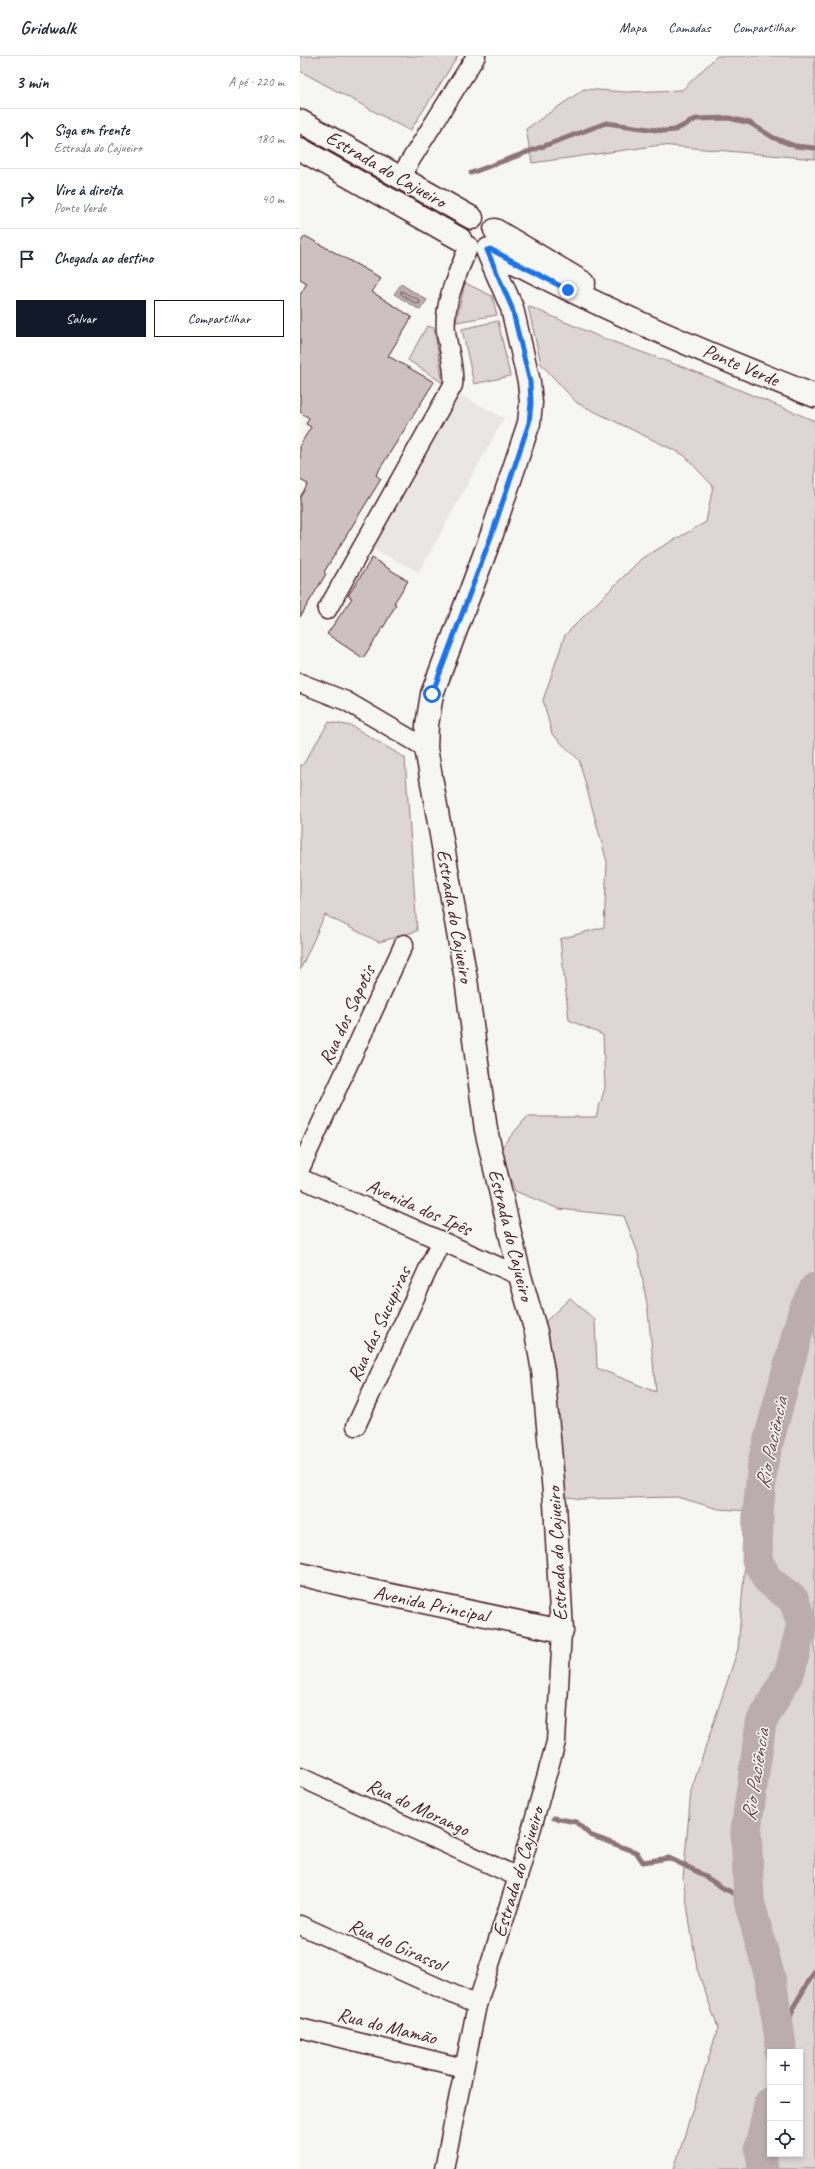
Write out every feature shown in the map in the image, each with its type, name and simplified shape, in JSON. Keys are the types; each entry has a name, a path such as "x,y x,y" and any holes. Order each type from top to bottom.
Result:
{"street":[{"path":"400,177 476,56"},
{"path":"300,148 306,124"},
{"name":"Estrada do Cajueiro","path":"306,124 472,218 463,220 458,225 457,233 479,243"},
{"name":"Estrada do Cajueiro","path":"300,148 479,243 512,308 530,382 531,403 529,423 492,534 432,694 427,725 426,748 466,979 486,1130 520,1276 536,1332 543,1371 555,1504 562,1631 556,1742 518,1877 477,2005 444,2169"},
{"path":"327,610 453,384 454,373 446,332 446,314 449,301 479,243"},
{"name":"Ponte Verde","path":"479,243 667,333 753,372 815,396"},
{"path":"300,683 346,701 426,748"},
{"name":"Rua dos Sapotis","path":"300,1169 404,944"},
{"name":"Avenida dos Ipês","path":"300,1178 520,1276"},
{"name":"Rua das Sucupiras","path":"356,1426 441,1241"},
{"name":"Avenida Principal","path":"300,1574 357,1588 562,1631"},
{"name":"Rua do Morango","path":"300,1777 518,1877"},
{"name":"Rua do Girassol","path":"300,1925 477,2005"},
{"name":"Rua do Mamão","path":"300,2028 464,2068"}],"shaded area":[{"path":"300,56 458,56 410,131 300,71"},
{"path":"717,56 815,56 815,159 661,145 532,163 526,129 584,89 626,92 682,90"},
{"path":"465,283 492,296 497,315 456,322"},
{"path":"528,306 600,337 691,370 815,421 815,2169 674,2169 718,2028 697,1969 683,1879 691,1791 738,1649 749,1511 719,1509 677,1497 581,1499 562,1496 545,1322 570,1298 595,1320 597,1368 656,1392 648,1311 638,1253 624,1216 559,1209 515,1191 499,1150 527,1117 596,1117 605,1088 603,1035 569,1020 560,939 604,927 607,862 579,760 552,734 543,700 565,635 642,558 706,522 713,486 684,455 577,403 541,364"},
{"path":"498,321 510,376 474,384 462,329"},
{"path":"427,326 434,328 443,383 408,360"},
{"path":"445,387 504,418 419,572 361,543"},
{"path":"329,722 352,726 405,758 417,931 379,942 325,915 300,970 300,765 302,766"}],"water":[{"path":"401,284 427,300 420,310 394,294"}],"building":[{"path":"305,236 381,278 372,292 412,317 388,356 434,382 376,475 381,479 324,572 326,574 300,617 300,497 308,484 300,480 300,445 311,427 306,424 309,418 300,412 300,295 307,283 300,279 300,243"},
{"path":"372,558 408,581 394,603 396,604 386,623 363,658 327,634 352,598 348,596"}],"waterway":[{"path":"471,173 606,123 664,131 675,130 696,119 729,118 750,123 774,138 795,146 815,148"},
{"name":"Rio Paciência","path":"780,2049 771,1981 749,1901 746,1830 761,1723 790,1671 802,1624 794,1600 768,1580 757,1560 758,1512 763,1462 803,1312 815,1288"},
{"path":"554,1818 576,1822 590,1835 636,1852 643,1862 669,1858 698,1872 723,1888 749,1901"},
{"path":"781,2045 794,2006 815,1971"},
{"name":"Rio Paciência","path":"763,2169 760,2146 767,2115"}],"route":[{"path":"432,694 492,534 529,423 531,403 530,382 512,308 487,250 490,249 568,290"}]}
